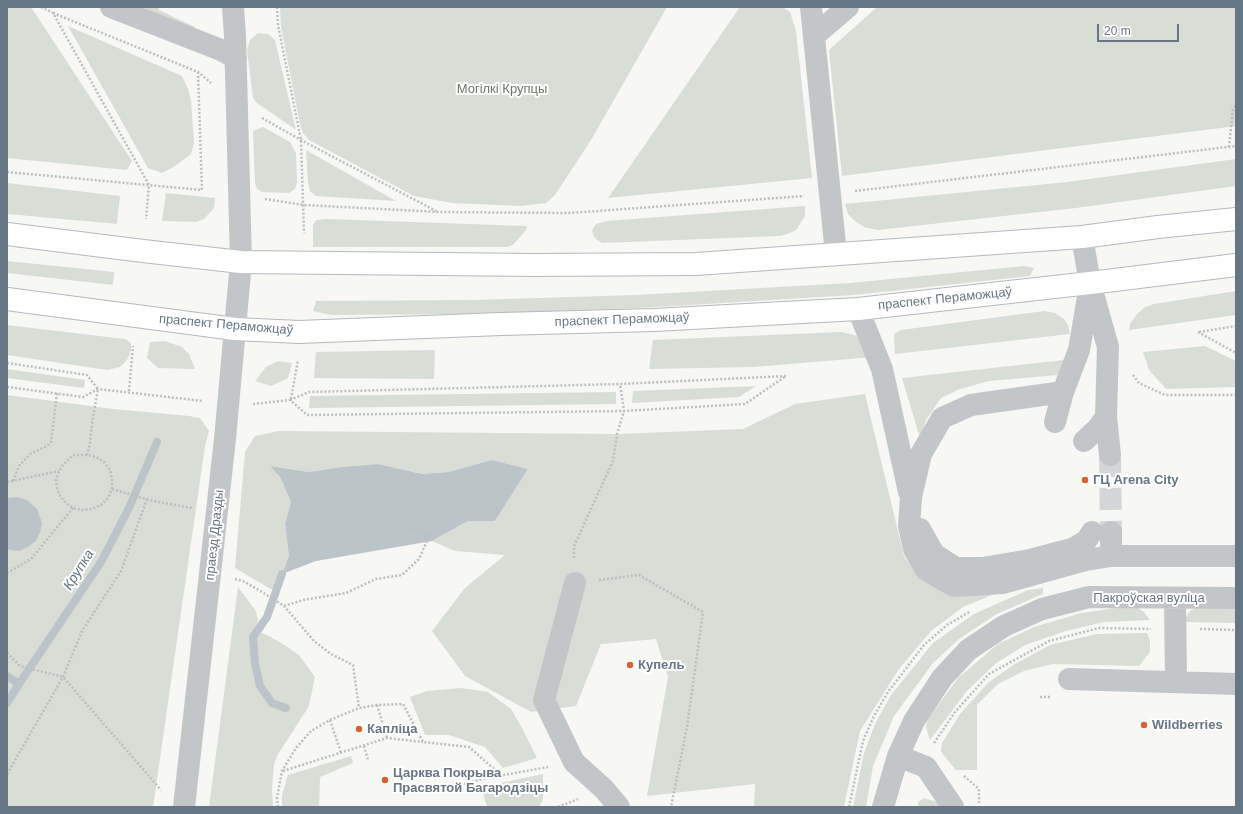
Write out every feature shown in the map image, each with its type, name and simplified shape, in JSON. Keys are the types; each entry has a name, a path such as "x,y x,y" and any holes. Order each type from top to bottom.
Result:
{"main road":[{"path":"7,234 241,262 527,265 696,264 1082,237 1236,219"},
{"name":"праспект Пераможцаў","path":"7,299 235,329 299,332 654,320 858,309 1236,265"}],"street":[{"path":"111,7 221,50 236,58"},
{"name":"праезд Дразды","path":"184,807 225,439 241,262 236,58 233,7"},
{"path":"812,7 836,254"},
{"path":"814,36 848,7"},
{"path":"1082,237 1090,283 1108,347 1106,417 1110,455"},
{"path":"1055,422 1063,392 1079,350 1090,283"},
{"path":"858,309 882,369 919,527 934,554 956,568 982,568 1030,560 1072,549 1101,532 1111,556"},
{"path":"1063,392 971,405 942,418 921,454 911,497 909,526 914,549 926,570 954,586 1004,583 1086,560 1111,556 1236,556"},
{"path":"1084,441 1097,430 1106,417"},
{"path":"575,583 544,700 574,762 604,789 619,807"},
{"name":"Пакроўская вуліца","path":"883,807 898,756 914,722 942,678 968,650 1004,626 1042,609 1089,597 1236,598"},
{"path":"1175,598 1176,682"},
{"path":"1069,679 1236,684"},
{"path":"898,756 926,767 953,807"}],"path":[{"path":"41,7 53,13 149,185 146,219"},
{"path":"277,7 278,25 301,140 304,233"},
{"path":"7,172 202,190 198,72"},
{"path":"1229,146 1233,109 1236,105"},
{"path":"265,199 304,205 438,212 569,213 830,194 1236,146"},
{"path":"1236,326 1198,332 1236,353"},
{"path":"129,391 133,346"},
{"path":"290,400 298,360"},
{"path":"7,363 87,375 98,389 87,454"},
{"path":"1132,373 1139,383 1165,395 1236,395"},
{"path":"246,404 290,400 309,392 620,384 786,376 745,404 624,411 307,415 290,400"},
{"path":"574,560 574,546 613,461 617,434 624,411 620,384"},
{"path":"7,387 83,397 98,389 129,391 206,401"},
{"path":"13,481 18,466 30,454 47,446 51,442 57,393"},
{"path":"87,454 104,462 110,470 112,489 108,498 101,505 92,509 82,510 73,508 66,503 58,492 56,480 58,471 72,456 87,454"},
{"path":"7,482 58,471"},
{"path":"112,489 147,499 198,509"},
{"path":"7,774 63,678 82,631 121,571 147,499"},
{"path":"7,573 31,559 73,508"},
{"path":"284,606 303,600 346,593 376,579 402,575 419,559 430,534 408,527"},
{"path":"575,583 639,575 703,612 688,726 671,807"},
{"path":"243,581 284,606 314,641 331,654 353,665 359,708"},
{"path":"849,807 863,741 874,716 888,692 924,645"},
{"path":"7,653 20,666 63,678 162,791"},
{"path":"278,807 282,771 296,748 311,731 330,720 359,708 377,705 403,704 424,742"},
{"path":"377,705 387,738"},
{"path":"330,720 341,753"},
{"path":"282,771 387,738 470,747 502,776"},
{"path":"364,746 368,760"},
{"path":"445,790 467,783 574,762"}],"green space":[{"path":"7,7 31,7 132,161 127,170 7,158"},
{"path":"142,7 159,7 159,10 195,27 194,31"},
{"name":"Могілкі Крупцы","path":"280,7 667,7 591,140 555,195 546,203 521,206 452,203 414,196 309,140 303,133 300,124 281,27"},
{"path":"740,7 782,7 790,12 796,31 812,178 608,198"},
{"path":"877,7 1236,7 1236,126 842,176 829,50"},
{"path":"68,26 182,76 191,100 194,143 191,154 172,168 162,173 148,168"},
{"path":"258,33 268,34 275,40 296,130 257,103 253,98 247,50 250,40"},
{"path":"263,127 290,142 296,153 297,182 295,189 289,193 262,192 257,189 255,183 253,131"},
{"path":"306,150 396,201 316,196 310,191 308,183"},
{"path":"1236,159 1236,186 1076,208 878,230 864,227 855,221 848,214 845,204 1067,182"},
{"path":"7,183 120,196 117,224 7,214"},
{"path":"166,193 215,198 214,208 204,219 196,222 162,221"},
{"path":"805,206 805,216 796,230 780,236 602,243 596,239 592,230 596,224 607,221"},
{"path":"326,219 527,226 526,230 513,245 507,247 313,247 313,225 316,220"},
{"path":"7,261 114,272 113,285 7,273"},
{"path":"1024,266 1034,268 1030,276 854,295 640,308 471,314 331,315 313,311 316,301 472,300 636,295 850,283"},
{"path":"1236,291 1236,315 1129,330 1130,324 1137,314 1145,307 1154,304"},
{"path":"1044,311 1055,313 1064,319 1068,325 1070,334 895,354 894,334 901,330"},
{"path":"7,325 125,339 131,343 131,351 127,360 120,367 107,370 7,355"},
{"path":"841,332 855,335 866,345 873,357 754,367 649,369 653,340"},
{"path":"165,341 182,347 189,354 195,369 158,368 147,358 150,342"},
{"path":"1205,346 1236,361 1236,387 1166,389 1149,370 1143,352"},
{"path":"435,350 434,379 314,378 316,352"},
{"path":"1073,359 1058,375 989,381 960,389 941,398 926,420 920,438 902,378"},
{"path":"278,361 292,363 288,378 271,386 255,381 266,367"},
{"path":"7,369 85,380 84,388 7,378"},
{"path":"756,386 739,397 632,403 633,391"},
{"path":"616,392 616,404 309,408 310,396"},
{"path":"865,394 904,556 915,571 1002,591 963,607 931,631 899,669 860,731 844,807 754,807 755,784 647,796 668,677 656,639 601,644 576,706 531,712 465,676 432,631 465,588 505,555 455,551 432,541 468,521 495,521 528,469 492,460 448,472 422,474 378,464 341,467 309,472 270,466 280,477 291,502 285,524 289,556 276,591 235,568 245,452 255,436 278,431 617,434 743,429 795,404"},
{"path":"7,395 113,409 189,416 200,418 209,431 205,446 153,807 7,807"},
{"path":"238,587 256,611 258,621 255,629 278,641 299,655 315,677 309,706 277,756 274,765 272,787 273,807 209,807"},
{"path":"1043,588 1043,594 997,614 959,639 933,663 894,716 873,766 866,807 853,807 864,753 875,724 891,695 933,643 974,614 1028,590"},
{"path":"1123,607 1138,608 1144,612 1150,620 1104,622 1066,631 1025,645 995,664 966,692 930,740 926,727 928,719 958,678 998,644 1034,627 1081,613"},
{"path":"1197,608 1236,609 1236,623 1183,622 1190,611"},
{"path":"1147,633 1150,641 1150,652 1139,666 1053,664 1024,671 998,684 977,705 977,770 956,770 941,752 942,743 960,714 988,683 1013,665 1050,645 1097,634"},
{"path":"461,688 488,692 511,709 537,758 503,768 485,747 449,735 425,735 410,697 427,691"},
{"path":"351,756 353,763 320,777 319,807 282,807 282,795 288,775"},
{"path":"543,774 543,799 539,807 487,807 481,787"},
{"path":"924,798 940,803 942,807 918,807 918,802"}],"shaded area":[{"path":"492,460 528,469 495,521 468,521 432,541 316,561 282,574 289,556 285,524 291,502 280,477 270,466 309,472 341,467 378,464 422,474 448,472"},
{"path":"18,497 27,500 37,509 42,523 36,541 19,551 7,549 7,498"}],"waterway":[{"name":"Крупка","path":"7,703 101,562 129,508 157,442"},
{"path":"282,574 267,617 253,637 255,664 260,686 272,703 286,708"},
{"path":"7,676 19,684"}],"tunnel":[{"path":"1110,455 1111,532"}],"place":[{"name":"ГЦ Arena City","path":"1085,480"},
{"name":"Купель","path":"630,665"},
{"name":"Wildberries","path":"1144,725"},
{"name":"Капліца","path":"359,729"},
{"name":"Царква Покрыва Прасвятой Багародзіцы","path":"385,780"}]}
